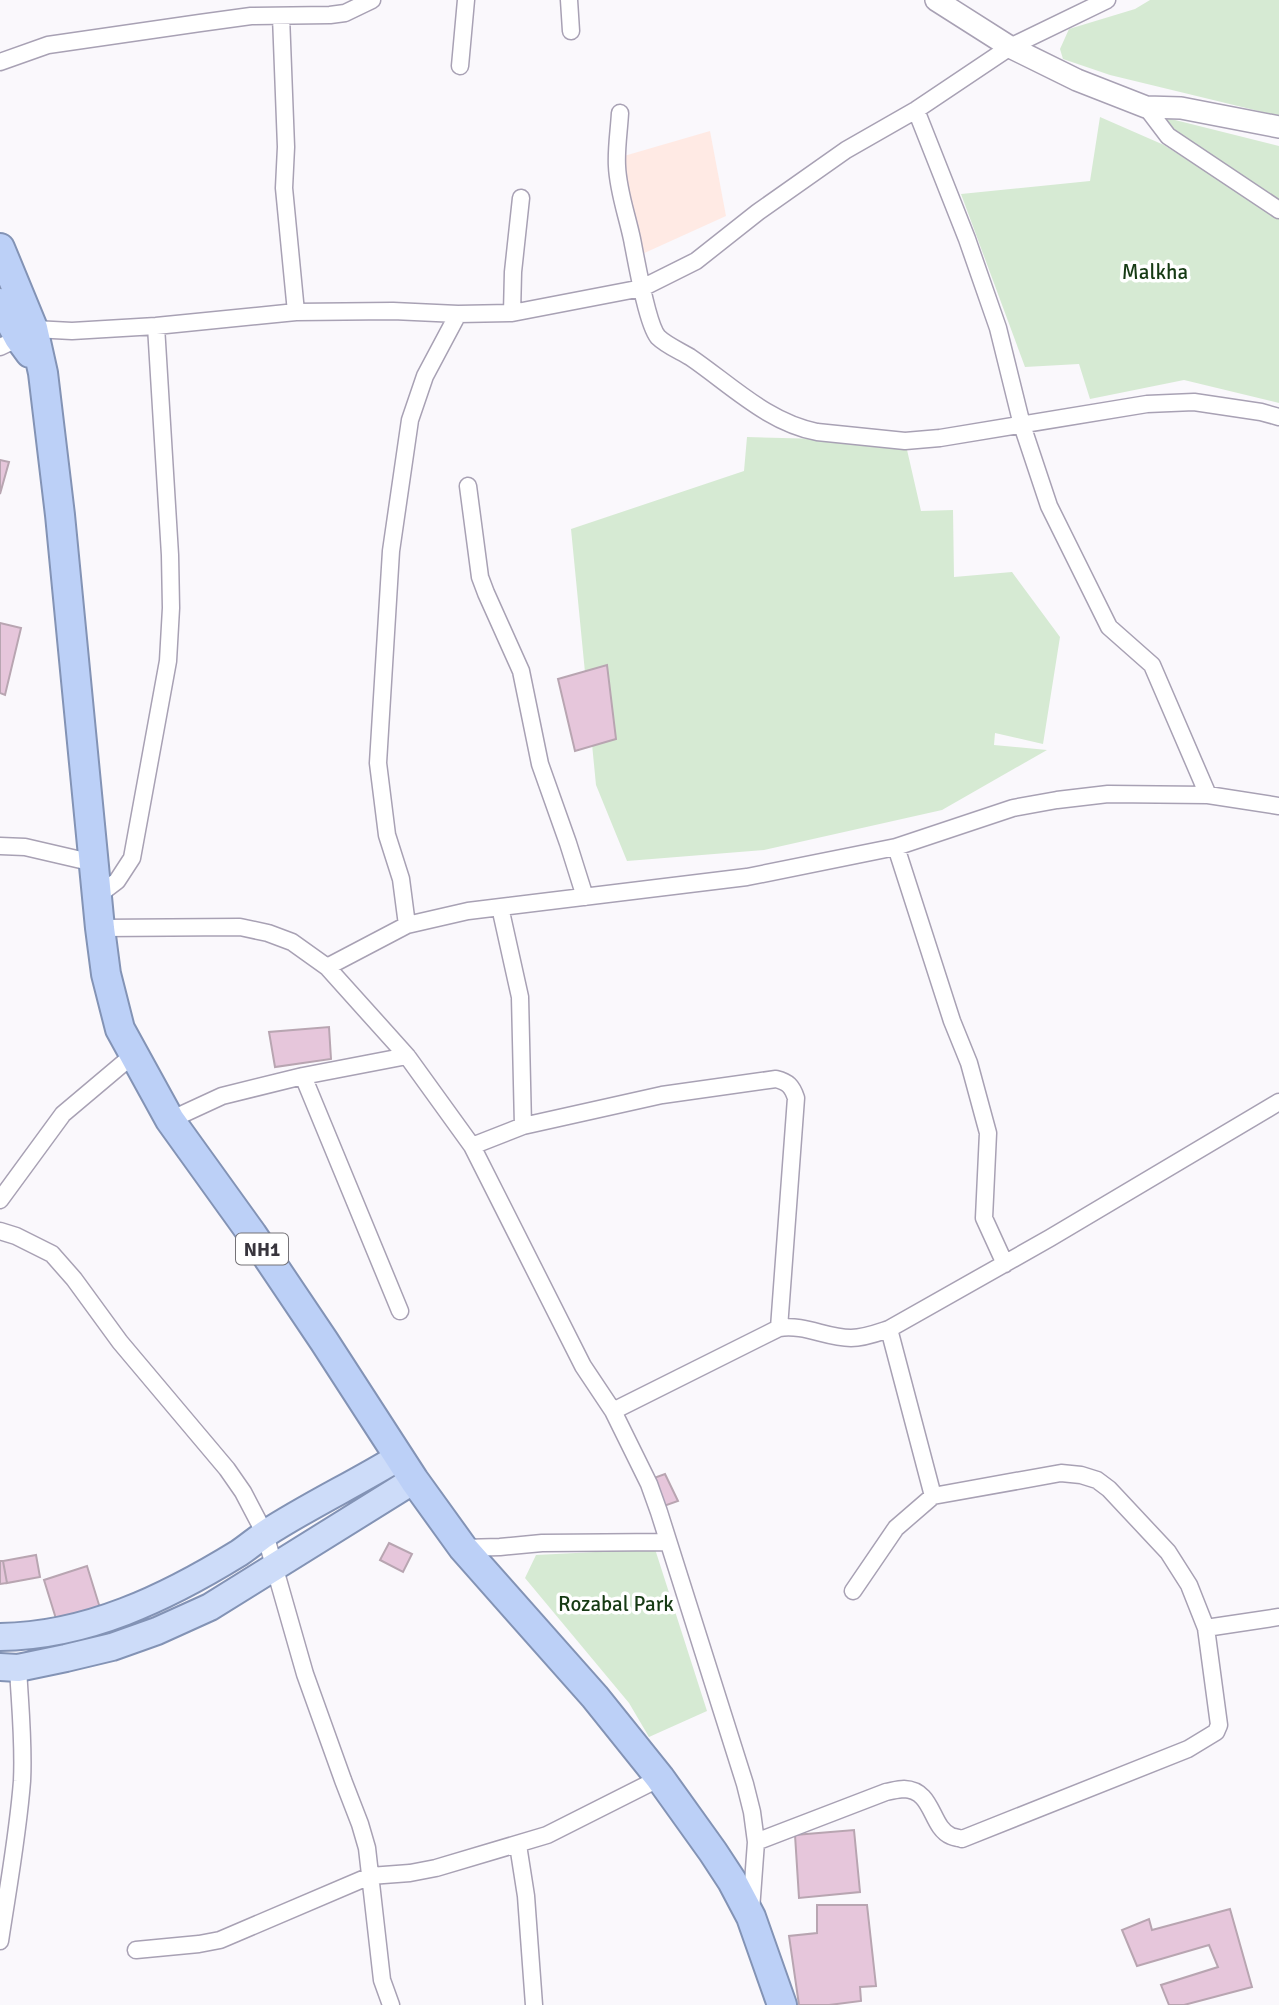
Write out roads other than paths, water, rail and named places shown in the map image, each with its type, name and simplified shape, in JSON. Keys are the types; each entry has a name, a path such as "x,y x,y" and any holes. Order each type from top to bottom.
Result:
{"highway":[{"name":"NH1","path":"0,248 17,338"},
{"name":"NH1","path":"0,303 17,338 43,373 60,515 96,897 106,974 120,1029 170,1120 252,1234 406,1469 463,1548 595,1697 660,1778 732,1881 751,1917 782,2005"}],"main road":[{"path":"0,1637 78,1627 149,1603 201,1575 265,1534 406,1469"},
{"path":"9,1668 112,1647 157,1631 210,1606 274,1565 406,1469"}],"street":[{"path":"0,62 48,45 225,19 281,16 300,7 330,15 345,13 372,0"},
{"path":"460,66 466,0"},
{"path":"569,0 571,31"},
{"path":"936,0 1010,47 1077,80 1146,107 1181,107 1279,127"},
{"path":"17,338 296,312 512,313 642,288 696,261 758,212 846,150 916,110 1010,47 1107,0"},
{"path":"281,16 286,147 284,188 296,312"},
{"path":"1146,107 1168,135 1279,210"},
{"path":"916,110 967,239 998,328 1022,425 1049,506 1108,626 1152,665 1208,795"},
{"path":"620,113 617,166 621,194 642,288 658,337 781,421 803,429 868,439 905,441 940,438 1147,404 1195,401 1279,417"},
{"path":"512,313 513,272 521,198"},
{"path":"407,925 401,879 387,835 377,763 391,551 410,420 425,376 458,314"},
{"path":"96,897 117,881 132,858 168,661 170,555 156,326"},
{"path":"468,485 480,577 520,671 540,764 585,897"},
{"path":"327,967 407,925 468,911 747,877 896,846 1013,808 1057,800 1108,794 1208,795 1279,806"},
{"path":"0,846 25,847 94,863"},
{"path":"896,846 952,1020 970,1063 988,1133 984,1218 1005,1264"},
{"path":"500,907 520,997 523,1126"},
{"path":"100,928 240,928 268,933 292,942 327,967 407,1056 472,1146 583,1366 613,1411 649,1484 752,1812 756,1842 751,1917"},
{"path":"0,1200 64,1114 133,1055"},
{"path":"170,1120 222,1096 303,1076 407,1056"},
{"path":"303,1076 400,1311"},
{"path":"472,1146 523,1126 662,1095 776,1079 789,1084 796,1098 779,1328"},
{"path":"613,1411 779,1328 800,1326 850,1338 889,1329 1005,1264 1279,1102"},
{"path":"0,1231 52,1254 74,1279 120,1342 227,1469 243,1492 265,1534 305,1674 367,1848 383,1980 391,2005"},
{"path":"889,1329 933,1496"},
{"path":"756,1842 886,1792 904,1789 915,1791 925,1800 943,1831 951,1837 962,1839 1188,1749 1216,1732 1219,1725 1206,1628 1189,1585 1168,1552 1109,1489 1097,1480 1061,1473 933,1496 896,1528 852,1591"},
{"path":"463,1548 542,1543 668,1542"},
{"path":"1206,1628 1279,1617"},
{"path":"0,1941 22,1781 23,1748 9,1668"},
{"path":"136,1950 220,1940 370,1876 436,1868 518,1845 547,1835 660,1778"},
{"path":"518,1845 526,1896 534,2005"}],"park label":[{"name":"Malkha","path":"1155,272"},
{"name":"Rozabal Park","path":"616,1604"}]}
